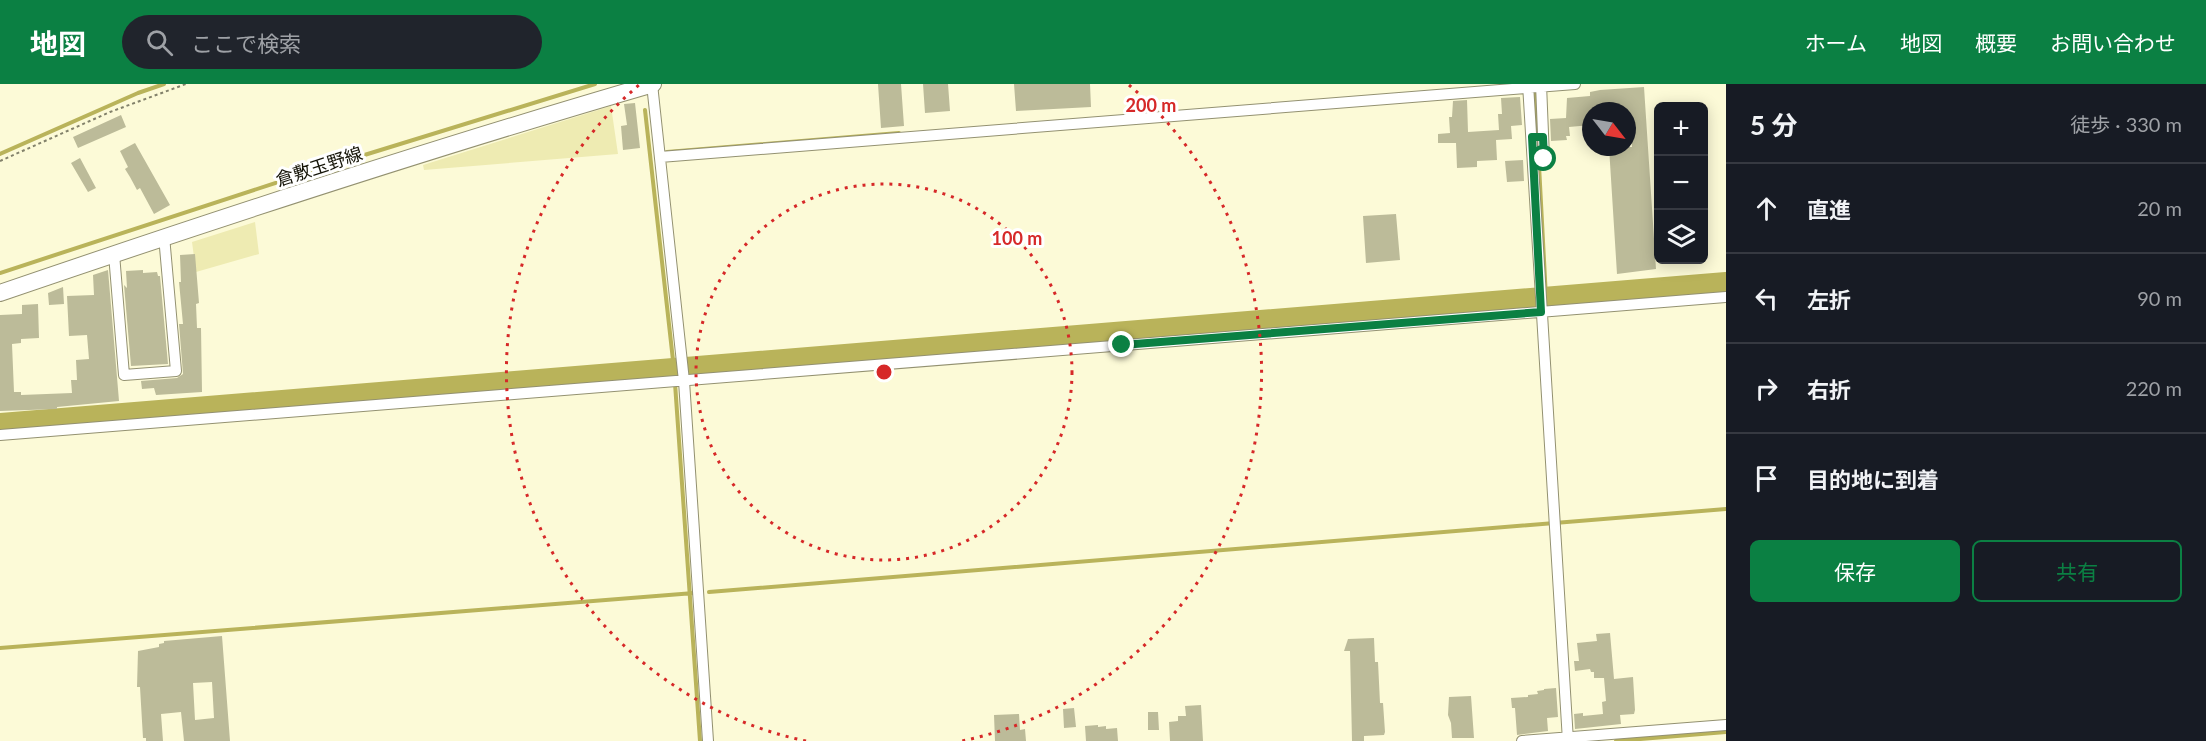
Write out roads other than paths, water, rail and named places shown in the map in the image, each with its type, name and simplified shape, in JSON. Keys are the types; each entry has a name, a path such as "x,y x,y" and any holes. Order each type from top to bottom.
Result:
{"main road":[{"name":"倉敷玉野線","path":"0,293 164,236 455,142 652,84"}],"street":[{"path":"652,84 682,360 680,380 708,741"},
{"path":"660,157 1575,84"},
{"path":"1535,86 1541,309 1568,739"},
{"path":"1538,137 1544,159"},
{"path":"114,254 124,375 176,371 164,236"},
{"path":"0,435 1541,309 1726,297"},
{"path":"1522,741 1726,725"}],"waterway":[{"path":"0,154 138,93 164,84"},
{"path":"0,273 306,173 595,84"},
{"path":"1535,89 1546,298"},
{"path":"645,110 674,369 700,741"},
{"path":"667,152 899,133"},
{"path":"0,424 1726,283"},
{"path":"709,592 1726,509"},
{"path":"0,648 694,593"},
{"path":"1616,741 1726,732"}]}
